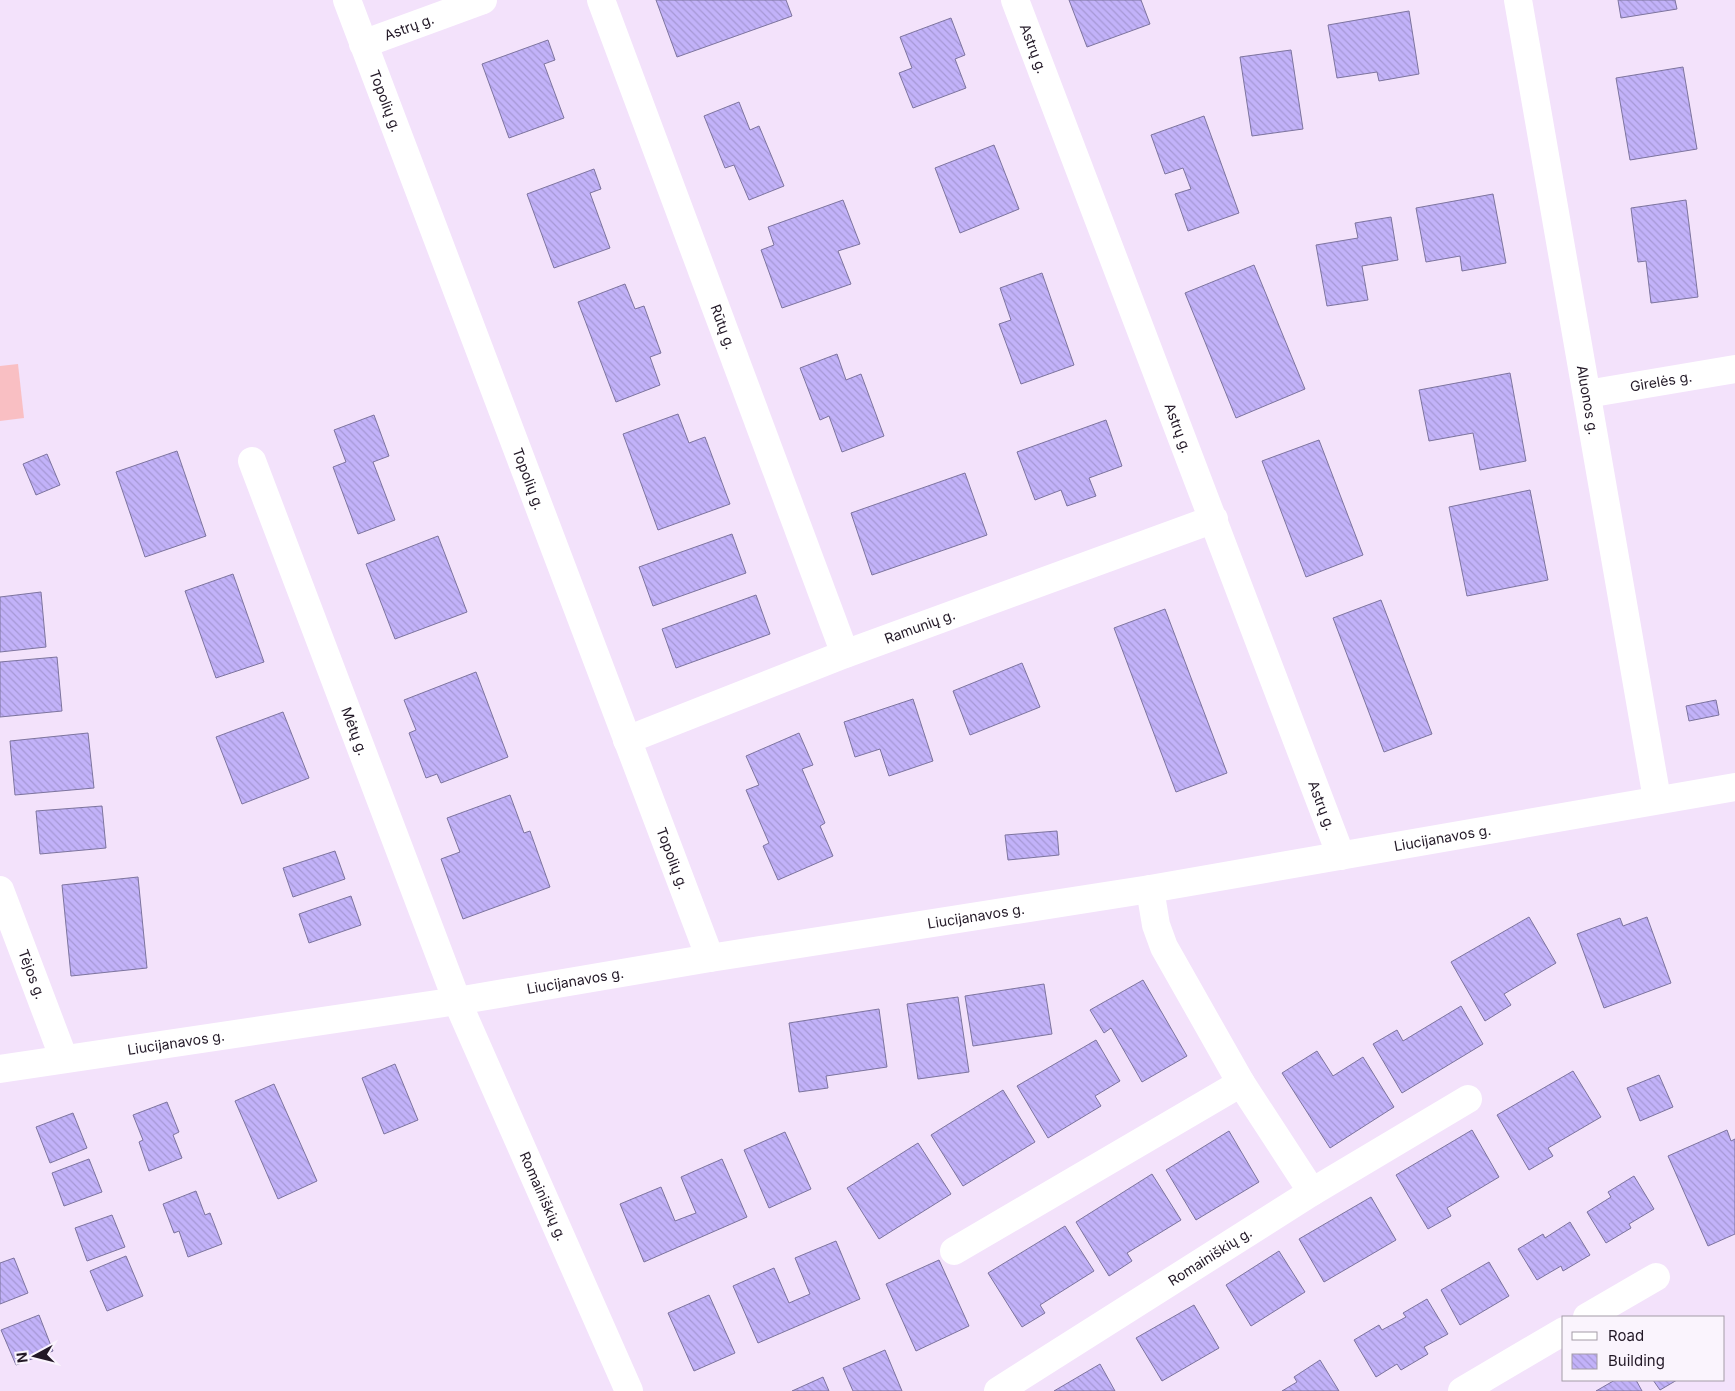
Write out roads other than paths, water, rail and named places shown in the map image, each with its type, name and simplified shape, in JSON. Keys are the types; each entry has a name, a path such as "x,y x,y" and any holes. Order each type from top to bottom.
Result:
{"street":[{"name":"Topolių g.","path":"347,0 710,958"},
{"name":"Astrų g.","path":"363,44 483,0"},
{"name":"Rūtų g.","path":"601,0 845,654"},
{"name":"Astrų g.","path":"1015,0 1341,856"},
{"name":"Aluonos g.","path":"1518,0 1657,799"},
{"name":"Girelės g.","path":"1587,394 1735,369"},
{"name":"Mėtų g.","path":"252,461 456,1001"},
{"name":"Ramunių g.","path":"627,740 845,654 1214,519"},
{"name":"Liucijanavos g.","path":"0,1069 456,1001 710,958 1150,889 1657,799 1735,787"},
{"path":"1150,889 1156,925 1164,947 1241,1083 1312,1192"},
{"name":"Tėjos g.","path":"0,890 64,1059"},
{"name":"Romainiškių g.","path":"456,1001 629,1391"},
{"path":"954,1251 1241,1083"},
{"name":"Romainiškių g.","path":"998,1391 1312,1192 1468,1100"},
{"path":"1589,1316 1656,1277"},
{"path":"1462,1391 1562,1332"}]}
